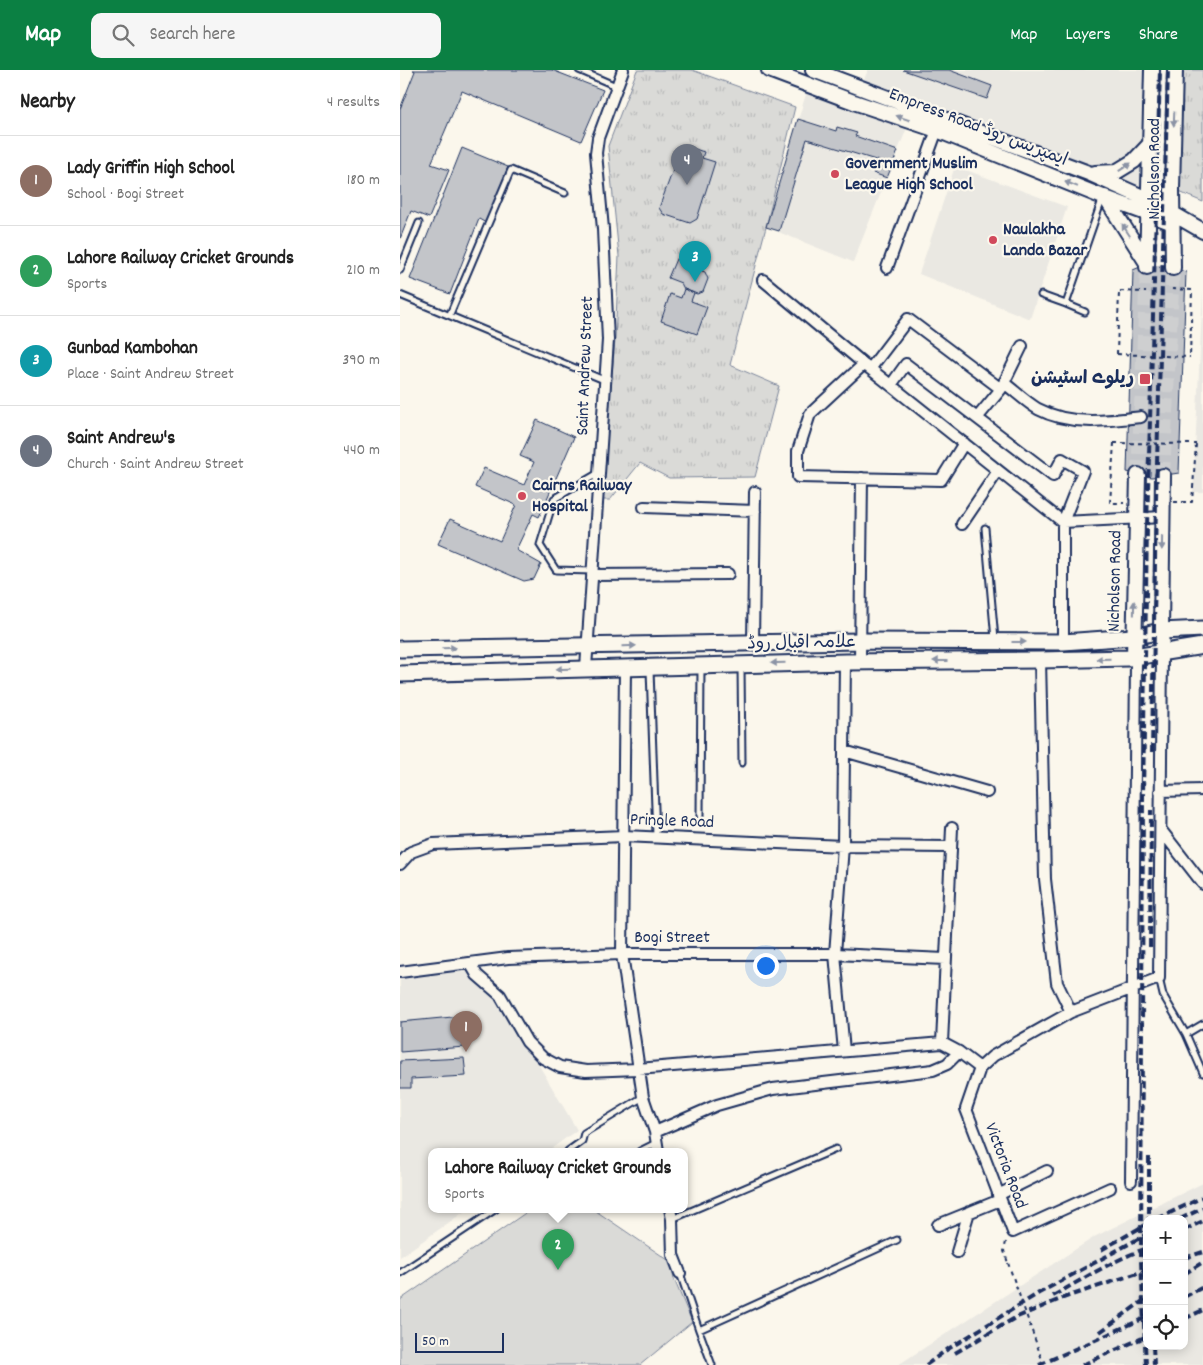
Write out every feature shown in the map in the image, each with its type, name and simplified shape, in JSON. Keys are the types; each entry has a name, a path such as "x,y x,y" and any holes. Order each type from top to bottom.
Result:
{"main road":[{"name":"Empress Road ایمپریس روڈ","path":"769,70 936,130 1104,197 1149,207"},
{"name":"Empress Road ایمپریس روڈ","path":"813,70 1091,174 1149,207 1203,231"},
{"name":"Nicholson Road","path":"1104,197 1147,265 1152,70"},
{"name":"Nicholson Road","path":"1173,268 1175,70"},
{"path":"1091,174 1116,172 1134,161 1151,144"},
{"name":"Nicholson Road","path":"1134,657 1138,475"},
{"path":"1162,652 1160,631 1163,476"},
{"name":"علامہ اقبال روڈ","path":"400,649 860,641 1063,642 1134,637 1160,631 1203,629"},
{"name":"علامہ اقبال روڈ","path":"400,674 741,664 1134,657 1203,646"}],"street":[{"name":"Saint Andrew Street","path":"586,668 597,474 608,340 606,279 596,154 598,138 623,70"},
{"path":"887,268 936,130"},
{"path":"763,280 890,385 1063,522 1136,510 1163,517"},
{"path":"964,443 941,480 798,477 798,451 810,414 867,366 908,320 1039,409 1066,419 1096,422 1141,417"},
{"path":"977,418 1003,386 1022,346"},
{"path":"890,385 906,364 1053,476 1062,459 1083,471 1063,522 1063,642"},
{"path":"962,524 998,471"},
{"path":"844,1051 835,954 842,846 844,751 852,662 860,641 862,478"},
{"path":"753,643 755,492"},
{"path":"644,507 755,510"},
{"path":"592,573 728,574"},
{"path":"470,963 478,975 500,995 527,1042 543,1058 560,1067 586,1071 638,1069 942,1043 959,1052 980,1068 993,1056 1071,1012 1159,978 1162,652"},
{"path":"1131,1181 1136,663 1134,657"},
{"path":"1040,660 1045,879 1057,983 1071,1012"},
{"path":"625,668 622,954 643,1097 655,1132 657,1147"},
{"path":"844,751 987,792"},
{"path":"1160,791 1203,790"},
{"path":"942,1043 952,828"},
{"path":"1160,830 1203,884"},
{"name":"Pringle Road","path":"400,864 411,852 434,844 624,836 842,846 950,847"},
{"name":"Bogi Street","path":"400,972 508,958 622,954 835,954 945,959"},
{"path":"655,1132 717,1105 773,1089 933,1070 946,1064 959,1052"},
{"name":"Victoria Road","path":"980,1068 966,1109 1013,1232 1110,1188"},
{"path":"938,1225 969,1212 1047,1171"},
{"path":"956,1252 969,1212"},
{"path":"671,1214 673,1255 680,1273"}],"lane":[{"path":"579,70 616,86"},
{"path":"450,314 511,170 565,193"},
{"path":"1066,304 1104,197"},
{"path":"400,270 419,224"},
{"path":"400,295 450,314 604,380"},
{"path":"1041,295 1085,312"},
{"path":"592,573 556,570 540,545 554,500 597,474"},
{"path":"985,528 995,642"},
{"path":"741,664 742,763"},
{"path":"700,816 701,665"},
{"path":"649,667 656,836"},
{"path":"1159,978 1163,995 1186,1034 1203,1073"},
{"path":"1186,1034 1203,1024"},
{"path":"572,1148 582,1141 584,1132 643,1097"},
{"path":"688,1207 836,1149"},
{"path":"400,1273 490,1213"},
{"path":"699,1330 898,1240"},
{"path":"680,1273 712,1365"}],"path":[{"path":"1146,292 1119,291 1117,354 1190,356 1192,290 1172,289"},
{"path":"1136,510 1110,504 1114,443 1196,444 1192,502 1163,502"},
{"path":"1013,1232 1005,1244 1004,1251 1044,1365"}],"shaded area":[{"path":"868,70 1154,70 1149,214 909,123 853,262 766,227 809,84 855,101"},
{"name":"Naulakha Landa Bazar","path":"955,166 1067,207 1030,319 919,274"},
{"path":"1203,290 1203,492 1193,492"},
{"path":"480,965 577,1130 552,1148 428,1148 428,1213 462,1213 400,1257 400,974"},
{"path":"1203,1183 1203,1365 898,1365 1096,1236"}],"green space":[{"path":"637,70 692,70 795,107 730,365 779,386 755,477 669,478 640,463 610,500 601,500 615,340 619,256 608,146"},
{"path":"1175,70 1203,70 1203,202 1172,189"},
{"path":"525,1213 599,1213 671,1262 674,1279 692,1322 640,1365 400,1365 400,1300"}],"building":[{"path":"413,70 552,70 603,90 581,141 462,91 431,164 449,170 429,218 411,211 400,239 400,109 415,71"},
{"path":"903,70 949,70 992,86 987,99"},
{"path":"798,119 836,131 837,127 857,133 855,136 898,151 887,178 873,173 879,161 807,139 779,231 766,227"},
{"path":"462,148 508,167 486,223 479,219 450,294 410,279"},
{"path":"695,149 704,152 702,158 715,162 697,219 690,223 663,214 659,208 680,151 693,156"},
{"path":"699,252 708,256 702,271 705,272 708,279 703,292 697,294 684,289 681,283 668,278 676,259 691,265 693,268"},
{"path":"1164,266 1186,272 1179,473 1152,477 1127,472 1133,270 1140,267"},
{"path":"684,289 694,293 691,301 707,307 697,334 661,321 670,294 681,298"},
{"name":"Cairns Railway Hospital","path":"537,420 574,437 539,517 533,514 516,550 541,564 534,579 524,581 438,544 450,519 500,541 516,505 475,487 484,468 524,485 534,462 520,456"},
{"path":"463,1016 465,1047 400,1052 400,1022"},
{"path":"464,1058 466,1076 411,1079 411,1088 400,1088 400,1061"}],"tunnel":[{"path":"1138,475 1147,267"},
{"path":"1163,476 1173,268"}],"railway":[{"path":"1146,1365 1141,1261 1143,797 1147,526 1160,70"},
{"path":"1152,752 1156,499 1168,70"},
{"path":"1150,947 1151,810"},
{"path":"1149,1157 1149,1215"},
{"path":"1165,1215 1203,1197"},
{"path":"1188,1215 1203,1208"},
{"path":"1188,1228 1203,1221"},
{"path":"1101,1250 1143,1226"},
{"path":"926,1365 948,1349 1039,1293 1143,1236"},
{"path":"1053,1296 1111,1264 1143,1250"},
{"path":"1188,1257 1203,1252"},
{"path":"1188,1271 1203,1262"},
{"path":"955,1353 1015,1318 1063,1298 1143,1271"},
{"path":"1188,1295 1203,1287"},
{"path":"1100,1332 1143,1301"},
{"path":"1188,1317 1203,1310"},
{"path":"1039,1365 1143,1319"},
{"path":"1082,1365 1143,1338"},
{"path":"1153,1350 1154,1365"}],"place":[{"name":"Government Muslim League High School","path":"835,174"},
{"name":"Saint Andrew's","path":"687,185"},
{"name":"Naulakha Landa Bazar","path":"993,240"},
{"name":"Gunbad Kambohan","path":"695,282"},
{"name":"ریلوے اسٹیشن","path":"1145,379"},
{"name":"Cairns Railway Hospital","path":"522,496"},
{"name":"Lady Griffin High School","path":"466,1052"},
{"name":"Lahore Railway Cricket Grounds","path":"558,1270"}]}
